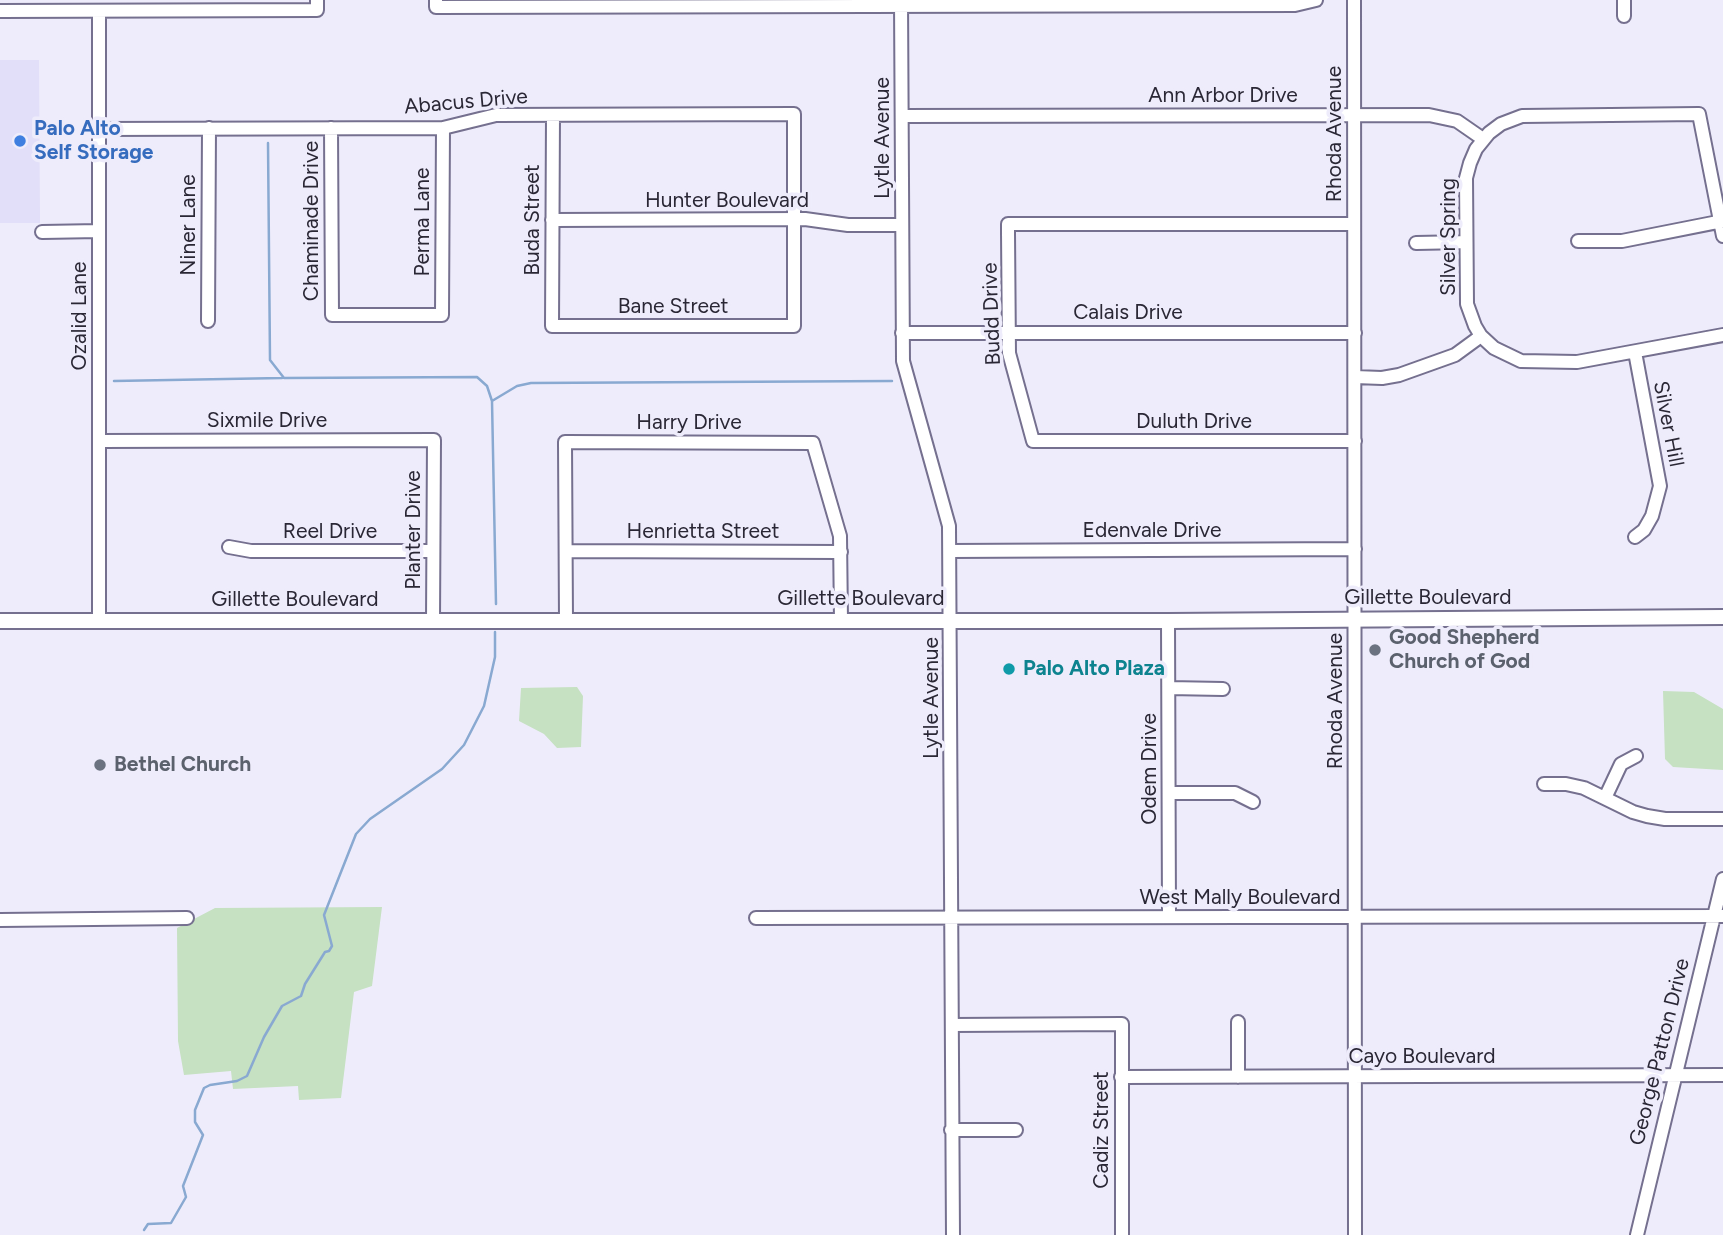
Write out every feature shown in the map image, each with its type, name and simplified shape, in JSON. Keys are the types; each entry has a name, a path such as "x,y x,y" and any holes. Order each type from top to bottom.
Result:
{"main road":[{"name":"Gillette Boulevard","path":"0,621 1167,621 1723,617"}],"street":[{"path":"436,4 1295,5 1316,0"},
{"name":"Rhoda Avenue","path":"1354,0 1355,1235"},
{"path":"1624,0 1624,16"},
{"name":"Lytle Avenue","path":"901,3 902,333 905,374 946,510 950,551 953,1235"},
{"path":"8,7 99,11 317,5"},
{"name":"Ozalid Lane","path":"99,11 99,621"},
{"name":"Abacus Drive","path":"99,129 443,128 484,116 794,114 794,219"},
{"path":"1483,139 1501,124 1530,115 1699,114 1723,236"},
{"name":"Buda Street","path":"552,326 553,115"},
{"name":"Ann Arbor Drive","path":"902,116 1444,117 1464,125 1483,139"},
{"name":"Niner Lane","path":"208,321 209,128"},
{"name":"Chaminade Drive","path":"331,128 332,315 442,315"},
{"name":"Perma Lane","path":"442,315 443,128"},
{"name":"Silver Spring","path":"1481,336 1467,304 1466,242 1468,170 1483,139"},
{"name":"Hunter Boulevard","path":"552,220 794,219 848,225 902,225"},
{"name":"Bane Street","path":"552,326 794,326 794,219"},
{"path":"1578,241 1622,242 1722,221"},
{"name":"Budd Drive","path":"1033,441 1012,369 1008,224 1354,224"},
{"path":"42,232 99,231"},
{"path":"1416,243 1466,242"},
{"name":"Calais Drive","path":"902,333 1355,333"},
{"path":"1355,377 1382,378 1399,375 1455,355 1481,336 1500,352 1528,362 1577,362 1723,335"},
{"name":"Silver Hill","path":"1635,352 1660,486 1652,516 1644,530 1635,537"},
{"name":"Sixmile Drive","path":"100,441 434,440"},
{"name":"Planter Drive","path":"433,621 434,440"},
{"name":"Duluth Drive","path":"1033,441 1355,441"},
{"name":"Harry Drive","path":"566,551 565,442 813,443 838,524 841,552"},
{"name":"Reel Drive","path":"229,547 251,551 432,551"},
{"name":"Edenvale Drive","path":"950,551 1355,549"},
{"path":"566,551 566,621"},
{"name":"Henrietta Street","path":"566,551 841,552"},
{"path":"841,552 841,621"},
{"name":"Odem Drive","path":"1167,621 1169,917"},
{"path":"1169,688 1223,689"},
{"path":"1605,798 1621,764 1636,756"},
{"path":"1544,784 1574,785 1647,816 1665,819 1723,819"},
{"path":"1169,793 1235,793 1252,802"},
{"name":"George Patton Drive","path":"1637,1235 1674,1075 1719,916 1723,879"},
{"name":"West Mally Boulevard","path":"757,918 1719,916"},
{"path":"0,920 187,918"},
{"path":"1238,1023 1238,1077"},
{"name":"Cadiz Street","path":"952,1025 1122,1024 1122,1235"},
{"name":"Cayo Boulevard","path":"1121,1077 1723,1074"},
{"path":"951,1130 1016,1130"}],"shaded area":[{"name":"Palo Alto Self Storage","path":"0,60 39,60 40,223 0,223"}],"green space":[{"path":"577,687 583,696 581,747 557,748 544,734 519,721 521,688"},
{"path":"1663,691 1694,692 1723,709 1723,770 1673,767 1665,759"},
{"path":"382,907 372,986 354,992 341,1098 299,1100 298,1086 233,1089 231,1071 184,1075 178,1041 177,928 215,908"}],"waterway":[{"path":"268,143 270,360 284,378 477,377 487,386 492,401 496,604"},
{"path":"114,381 282,378"},
{"path":"492,401 517,386 531,383 892,381"},
{"path":"144,1230 148,1224 171,1223 186,1197 183,1186 203,1135 195,1122 195,1110 204,1088 237,1081 247,1076 264,1037 282,1006 301,996 305,984 325,952 332,946 324,915 356,834 370,819 442,769 464,745 484,706 495,657 495,632"}],"place":[{"name":"Palo Alto Self Storage","path":"20,141"},
{"name":"Good Shepherd Church of God","path":"1375,650"},
{"name":"Palo Alto Plaza","path":"1009,669"},
{"name":"Bethel Church","path":"100,765"}]}
